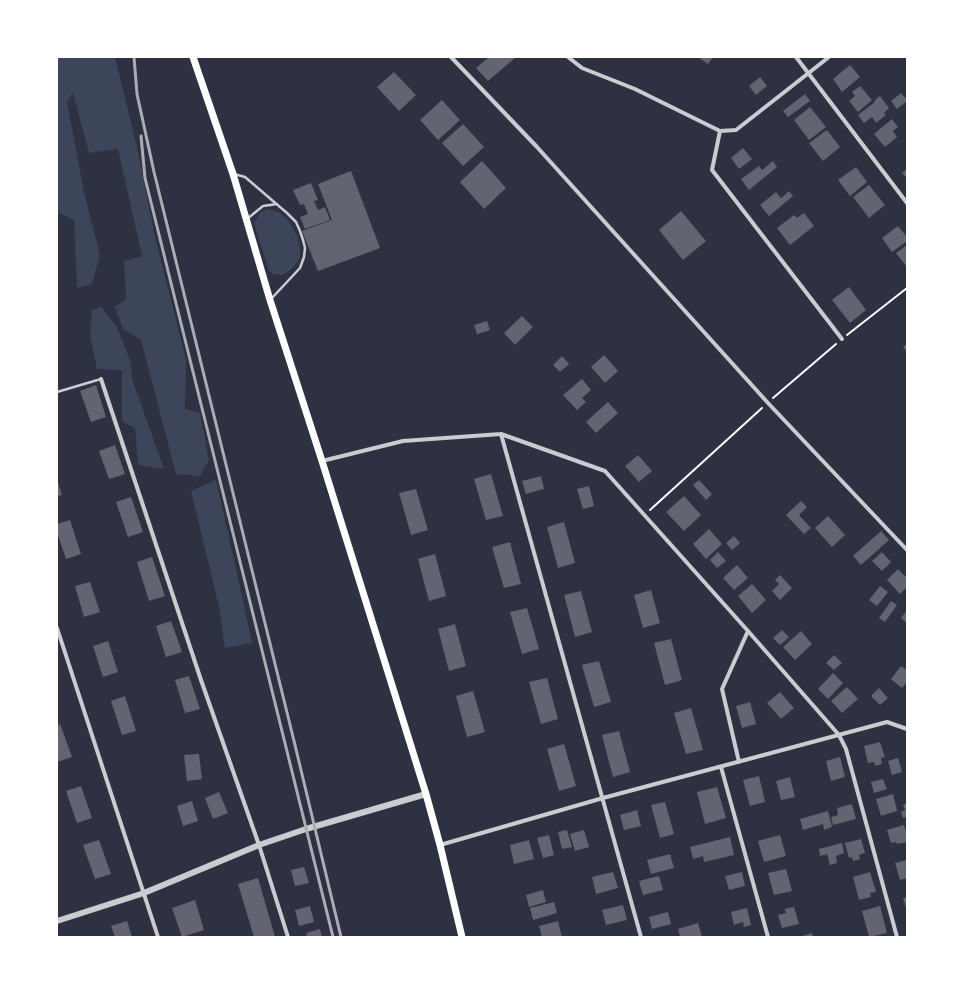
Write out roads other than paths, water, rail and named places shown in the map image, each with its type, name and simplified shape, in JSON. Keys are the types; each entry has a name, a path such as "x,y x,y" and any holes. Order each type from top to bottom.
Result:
{"main road":[{"path":"193,57 233,174 270,300 426,794 462,937"}],"street":[{"path":"451,57 537,147 768,403 907,550"},
{"path":"568,57 582,68 635,89 720,131 736,130 829,57"},
{"path":"796,57 907,203"},
{"path":"720,131 712,170 842,339"},
{"path":"102,379 202,680 259,845 288,937"},
{"path":"501,434 641,937"},
{"path":"322,461 403,441 501,434 606,471 839,735 846,749 897,937"},
{"path":"57,628 158,937"},
{"path":"739,762 722,689 748,631"},
{"path":"440,845 603,798 887,722 907,729"},
{"path":"721,767 768,937"},
{"path":"57,921 144,893 259,845 306,829 426,794"}],"lane":[{"path":"233,174 245,177 278,204 296,222 303,240 305,248 304,257 300,268 270,300"},
{"path":"246,219 263,206 278,204"},
{"path":"57,392 102,379"}],"railway":[{"path":"134,57 137,94 154,172 341,937"},
{"path":"141,136 145,178 333,937"}]}
